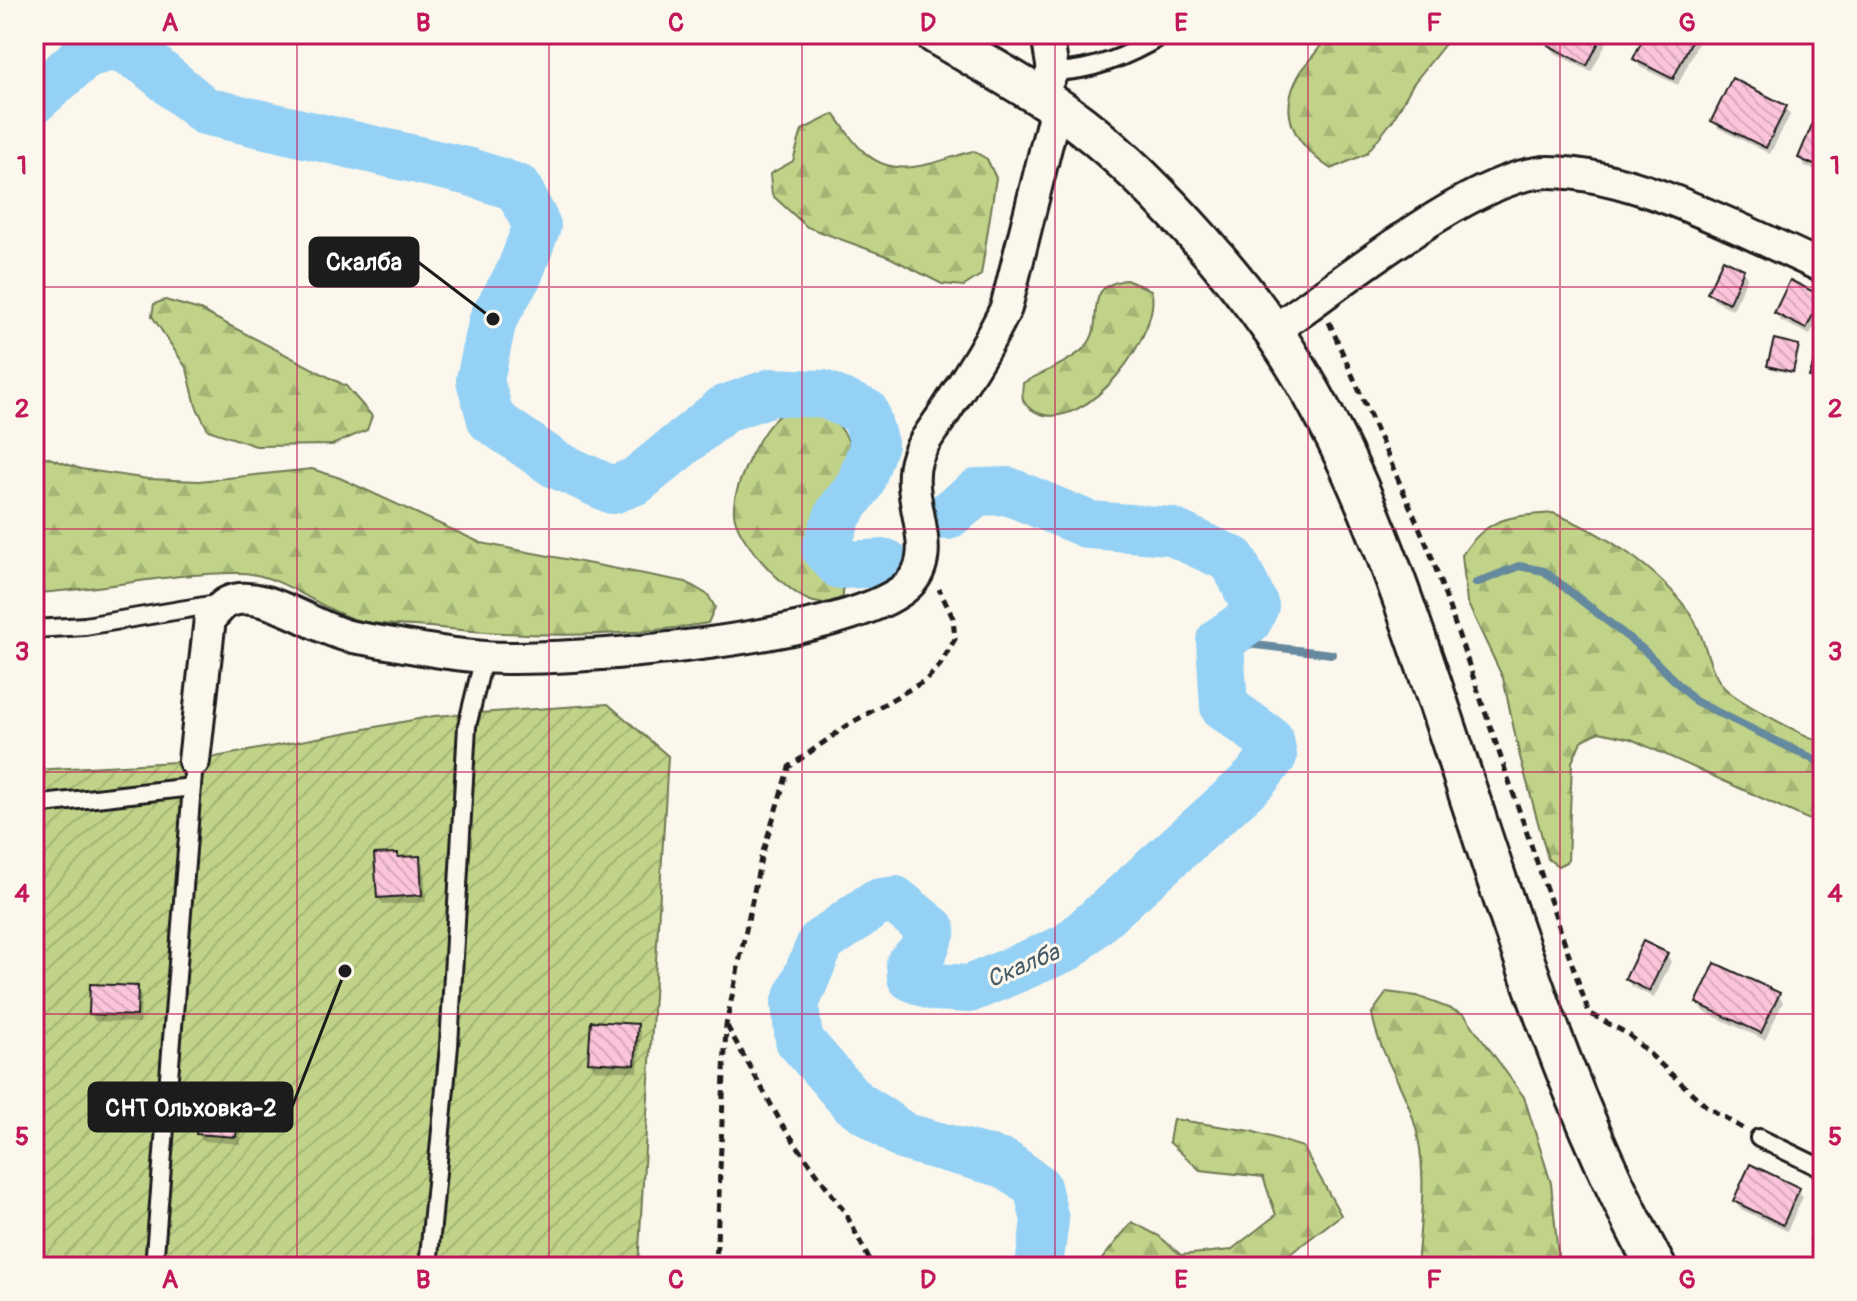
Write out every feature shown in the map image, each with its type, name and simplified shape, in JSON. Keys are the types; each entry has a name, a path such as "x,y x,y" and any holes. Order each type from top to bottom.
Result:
{"street":[{"path":"935,34 1049,92 1140,178 1193,234 1273,331 1321,406 1356,478 1396,577 1520,949 1581,1112 1656,1267"},
{"path":"193,774 210,618 226,602 246,597 347,636 484,657 580,658 791,629 883,604 912,582 923,560 916,506 916,458 992,338 1006,308 1049,92 1047,34"},
{"path":"1273,331 1401,240 1466,200 1506,182 1546,172 1617,184 1687,207 1823,267"}],"lane":[{"path":"1049,92 1075,72 1139,50 1165,34"},
{"path":"34,629 85,626 226,602"},
{"path":"428,1267 449,1046 467,726 484,657"},
{"path":"34,805 193,774 154,1267"},
{"path":"1759,1138 1823,1169"}],"path":[{"path":"1320,299 1430,552 1589,1013 1628,1034 1707,1107 1759,1138"},
{"path":"716,1267 726,1025 761,858 789,767 851,723 926,680 940,665 955,639 953,618 946,597 923,560"},
{"path":"726,1025 783,1126 846,1214 873,1267"}],"green space":[{"path":"1327,34 1453,34 1413,84 1393,120 1366,154 1331,169 1298,138 1290,113 1294,85"},
{"path":"834,114 861,149 887,165 914,167 973,151 987,159 996,178 981,275 964,286 942,284 889,257 807,227 772,195 770,174 793,161 802,130"},
{"path":"1126,280 1151,290 1152,307 1146,329 1118,375 1098,395 1077,409 1056,416 1028,407 1023,397 1023,383 1063,363 1084,348 1091,338 1102,290"},
{"path":"165,300 200,310 346,386 372,416 367,430 332,445 256,446 208,430 196,406 187,369 152,316 154,304"},
{"path":"816,408 841,429 850,449 847,469 814,528 810,546 817,564 843,581 843,597 822,603 798,594 775,575 743,536 734,513 742,475 772,422 788,411"},
{"path":"43,456 81,469 148,479 199,481 312,469 340,478 481,543 686,582 708,595 715,607 708,623 639,632 569,635 366,622 342,615 271,579 240,573 189,575 34,593 34,457"},
{"path":"1553,513 1628,553 1677,596 1695,621 1712,668 1728,691 1770,717 1823,742 1823,826 1631,739 1599,732 1581,741 1572,762 1568,861 1558,866 1548,859 1519,753 1503,678 1467,602 1462,555 1471,542 1490,526 1524,515"},
{"path":"608,704 668,756 638,1267 34,1267 34,770 194,761 434,716"},
{"path":"1387,992 1417,996 1464,1014 1524,1097 1551,1183 1558,1255 1555,1267 1417,1267 1422,1210 1421,1153 1412,1115 1379,1040 1372,1013"},
{"path":"1173,1119 1251,1131 1303,1147 1341,1215 1273,1267 1103,1267 1102,1259 1132,1222 1159,1236 1181,1255 1231,1250 1276,1215 1263,1177 1200,1170 1169,1142"}],"building":[{"path":"1554,34 1603,34 1587,66 1548,45"},
{"path":"1645,34 1695,34 1673,79 1633,59"},
{"path":"1732,78 1787,106 1766,148 1711,121"},
{"path":"1823,101 1823,169 1798,158"},
{"path":"1723,259 1744,269 1729,303 1707,293"},
{"path":"1790,280 1822,296 1806,329 1774,313"},
{"path":"1823,337 1823,382 1809,377"},
{"path":"1774,339 1799,345 1793,372 1767,366"},
{"path":"398,853 398,857 420,856 422,895 377,898 374,854"},
{"path":"1643,941 1668,953 1649,991 1625,979"},
{"path":"1715,963 1780,993 1761,1033 1696,1003"},
{"path":"90,984 138,986 137,1016 89,1014"},
{"path":"591,1021 638,1024 635,1065 588,1062"},
{"path":"1823,1037 1823,1067 1812,1062"},
{"path":"200,1094 249,1098 247,1120 238,1119 236,1137 196,1134"},
{"path":"1750,1164 1800,1188 1783,1225 1733,1201"},
{"path":"1818,1217 1823,1219 1823,1246 1810,1241"}],"waterway":[{"name":"Скалба","path":"34,100 86,54 115,46 146,62 205,111 470,172 518,188 537,226 519,274 493,319 480,380 491,420 555,464 612,490 636,481 724,409 772,392 823,394 865,412 874,444 860,484 839,513 825,549 840,565 886,563"},
{"name":"Скалба","path":"947,516 978,492 1008,491 1089,525 1170,531 1233,560 1255,606 1248,621 1220,641 1224,707 1270,740 1273,756 1255,779 1068,947 969,989 935,987 911,977 910,964 924,950 932,930 895,900 876,903 821,942 795,1004 799,1040 852,1101 905,1137 1005,1164 1037,1187 1045,1220 1039,1267"},
{"path":"1476,583 1519,566 1544,571 1644,650 1695,701 1823,764"},
{"path":"1220,641 1332,654"}],"place":[{"name":"Скалба","path":"493,319"},
{"name":"СНТ Ольховка-2","path":"345,971"}]}
